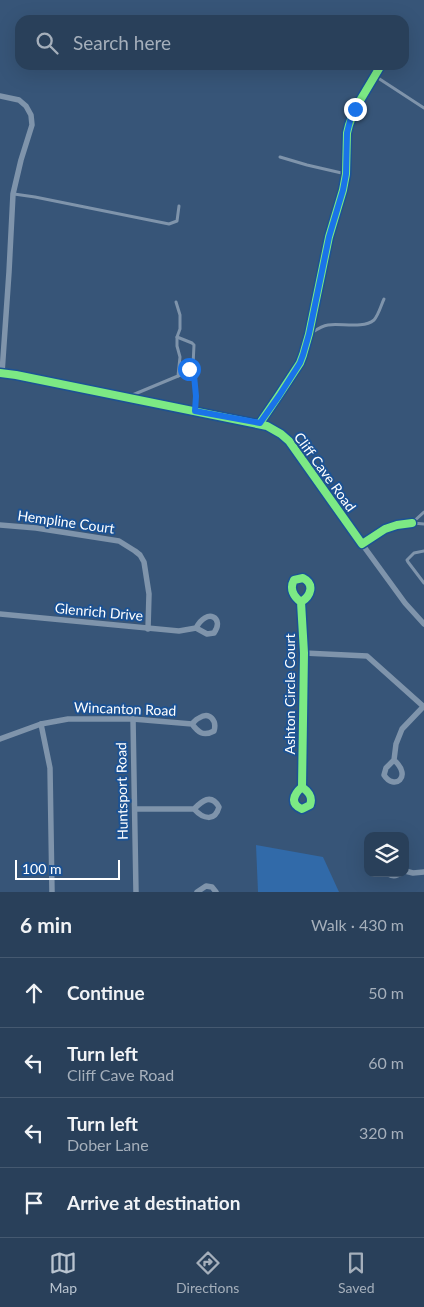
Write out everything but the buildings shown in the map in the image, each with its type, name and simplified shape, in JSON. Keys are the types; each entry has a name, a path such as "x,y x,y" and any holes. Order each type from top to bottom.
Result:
{"street":[{"path":"260,423 300,363 309,334 329,237 343,190 346,174 347,133 349,125 355,109 378,70"},
{"path":"0,96 19,100 26,106 31,115 32,125 13,194 10,272 1,373"},
{"name":"Cliff Cave Road","path":"1,373 260,423 274,429 289,440 405,603 424,624"},
{"path":"362,544 385,528 412,523"},
{"name":"Hempline Court","path":"0,526 36,528 119,541 135,551 144,562 147,578 149,594 148,629"},
{"name":"Ashton Circle Court","path":"302,602 304,653 302,787"},
{"name":"Glenrich Drive","path":"0,614 148,629 179,631 196,628"},
{"path":"304,653 367,656 424,707 402,730 396,744 394,760"},
{"name":"Wincanton Road","path":"0,739 41,724 68,719 133,719 192,724"},
{"name":"Huntsport Road","path":"133,719 136,892"},
{"path":"41,724 50,768 52,892"},
{"path":"135,809 194,809"},
{"path":"409,872 424,872"},
{"path":"197,892 206,886 212,887 216,892"}],"lane":[{"path":"374,76 424,108"},
{"path":"280,157 346,174"},
{"path":"13,194 169,224 177,221 179,206"},
{"path":"309,334 327,325 368,323 378,314 384,299"},
{"path":"176,302 180,315 180,328 177,337 180,357 178,376"},
{"path":"177,337 194,345 195,411"},
{"path":"127,398 183,374 193,365"},
{"path":"412,523 424,512"},
{"path":"412,523 424,524"},
{"path":"424,551 414,553 408,560 424,583"}],"shaded area":[{"path":"256,845 323,857 339,892 258,892"}],"cycle path":[{"path":"260,423 300,363 303,355 329,237 343,190 346,174 347,133 349,125 355,109 378,70"},
{"path":"0,373 267,426 289,441 362,544 385,529 412,523"},
{"path":"301,602 294,595 292,587 294,580 303,578 309,583 310,590 307,597 301,602 304,653 302,787 311,797 311,800 310,805 302,809 294,802 297,793 302,787"}],"route":[{"path":"189,369 193,365 196,396 195,411 260,423 279,396 300,363 309,334 329,237 343,190 346,174 347,133 355,109"}]}
